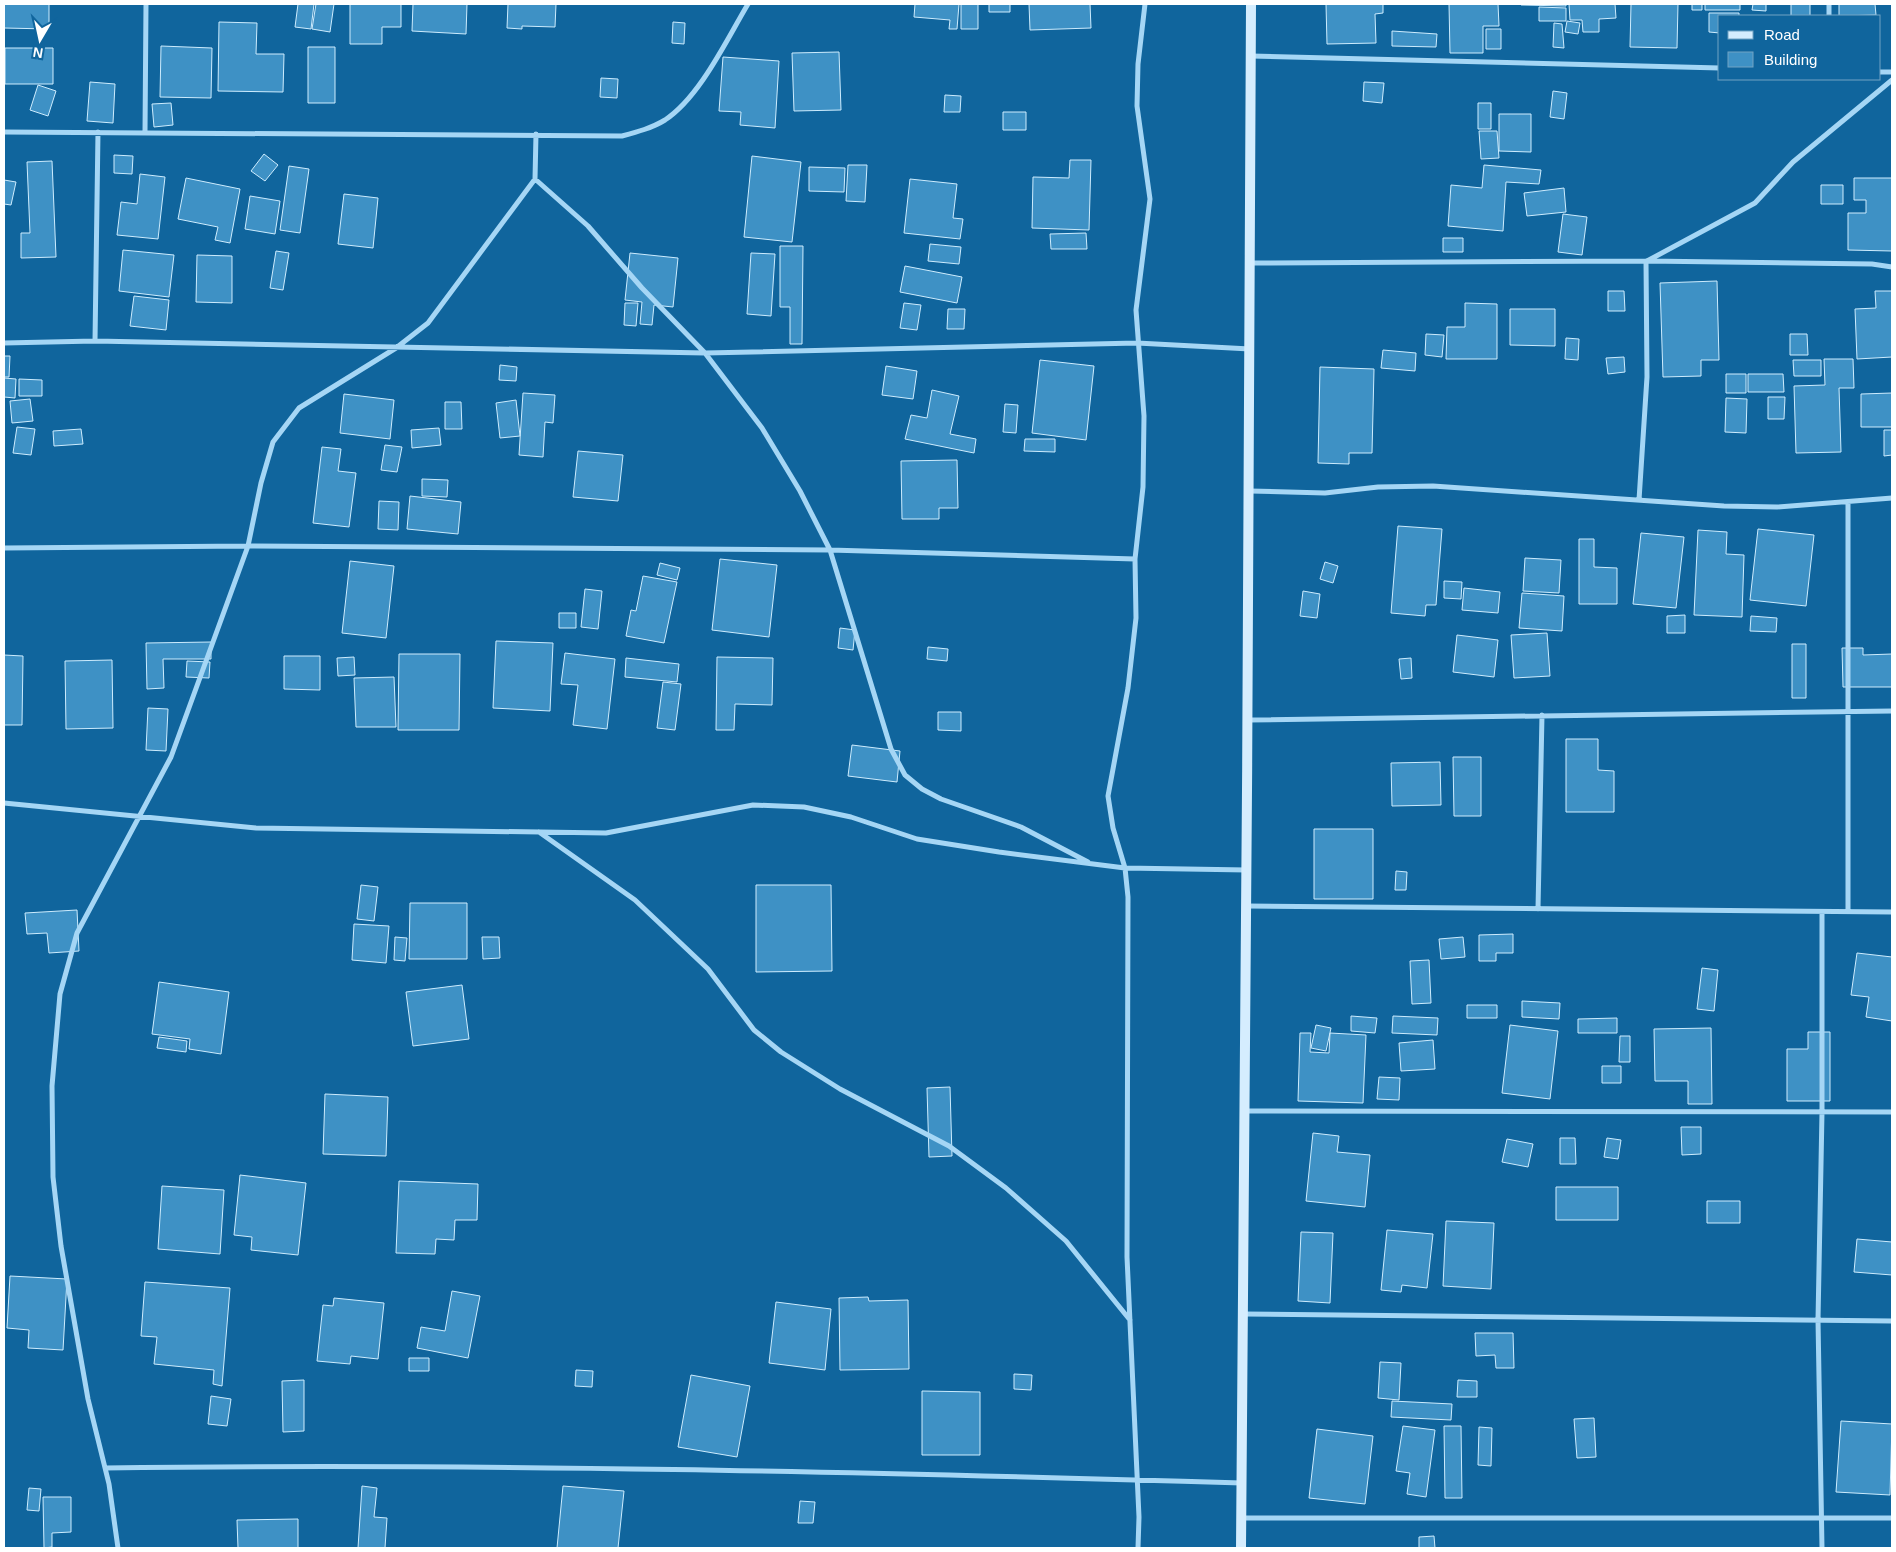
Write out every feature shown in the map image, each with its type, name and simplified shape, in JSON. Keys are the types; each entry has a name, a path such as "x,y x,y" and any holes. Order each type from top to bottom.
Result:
{"street":[{"path":"145,132 146,4"},
{"path":"4,132 622,136 647,129 667,119 699,86 748,4"},
{"path":"1138,1548 1137,1480 1127,1257 1128,897 1126,868 1113,828 1108,796 1128,688 1136,618 1136,559 1143,487 1144,434 1136,310 1150,199 1137,106 1138,64 1145,4"},
{"path":"1241,1548 1246,1111 1246,720 1250,491 1251,4"},
{"path":"1250,56 1718,68"},
{"path":"1646,261 1755,203 1794,162 1892,80"},
{"path":"95,341 98,132"},
{"path":"118,1548 105,1468 88,1399 61,1246 53,1177 52,1086 60,994 76,933 140,818 171,757 248,546 261,483 273,442 299,408 396,348 428,323 535,179 536,134"},
{"path":"535,179 588,226 642,288 705,353 762,428 800,491 830,550 890,748 905,775 922,789 941,799 1021,827 1091,864"},
{"path":"1251,263 1646,261 1872,264 1892,267"},
{"path":"1639,500 1647,377 1646,261"},
{"path":"4,343 95,341 705,353 1137,343 1250,349"},
{"path":"1250,491 1325,493 1378,487 1433,486 1777,507 1892,498"},
{"path":"1848,502 1850,710 1848,912"},
{"path":"4,548 248,546 830,550 1136,559"},
{"path":"1246,720 1850,710 1892,711"},
{"path":"1538,909 1542,715"},
{"path":"4,803 140,818 256,828 606,833 753,805 804,806 851,817 917,839 1126,868 1247,870"},
{"path":"539,832 635,900 708,969 754,1030 781,1052 840,1089 949,1146 1006,1188 1066,1241 1130,1320"},
{"path":"1247,906 1892,912"},
{"path":"1822,912 1822,1112 1818,1320 1822,1548"},
{"path":"1246,1111 1892,1112"},
{"path":"1244,1314 1892,1320"},
{"path":"105,1468 293,1465 1242,1483"},
{"path":"1242,1518 1892,1518"}],"building":[{"path":"4,4 49,4 49,29 4,28"},
{"path":"298,4 314,4 311,29 295,27"},
{"path":"316,4 334,4 330,32 312,29"},
{"path":"350,4 401,4 401,27 382,27 382,44 350,44"},
{"path":"413,4 467,4 466,34 412,31"},
{"path":"508,4 556,4 555,27 522,26 522,29 507,28"},
{"path":"915,4 959,4 957,29 949,29 950,20 914,17"},
{"path":"961,4 978,4 978,29 961,29"},
{"path":"989,4 1010,4 1010,12 989,12"},
{"path":"1029,4 1090,4 1091,28 1030,30"},
{"path":"1326,4 1383,4 1383,13 1375,14 1376,43 1327,44"},
{"path":"1449,4 1498,4 1499,26 1483,26 1483,53 1450,53"},
{"path":"1566,4 1566,6 1521,5"},
{"path":"1569,4 1615,4 1616,18 1599,19 1599,32 1583,32 1582,20 1570,20"},
{"path":"1631,4 1678,4 1677,48 1630,47"},
{"path":"1692,4 1702,4 1702,10 1692,10"},
{"path":"1705,4 1740,4 1740,10 1705,10"},
{"path":"1753,4 1766,4 1766,11 1752,10"},
{"path":"1791,4 1810,4 1810,15 1791,15"},
{"path":"1839,4 1875,4 1876,15 1839,15"},
{"path":"1539,7 1566,8 1566,21 1539,21"},
{"path":"1709,13 1739,13 1739,15 1718,15 1718,33 1709,32"},
{"path":"1567,21 1580,23 1578,34 1565,32"},
{"path":"219,22 257,23 256,54 284,54 283,92 218,91"},
{"path":"673,22 685,23 684,44 672,43"},
{"path":"1554,23 1562,24 1564,48 1553,47"},
{"path":"1486,29 1501,29 1501,49 1486,49"},
{"path":"1392,31 1437,34 1436,47 1392,46"},
{"path":"161,46 212,48 211,98 160,97"},
{"path":"308,47 335,47 335,103 308,103"},
{"path":"5,48 53,48 53,84 5,84"},
{"path":"839,52 841,110 794,111 792,53"},
{"path":"723,57 779,61 775,128 740,125 741,112 719,111"},
{"path":"601,78 618,79 617,98 600,97"},
{"path":"90,82 115,84 113,123 87,121"},
{"path":"1364,82 1384,83 1382,103 1363,101"},
{"path":"38,85 56,91 48,116 30,110"},
{"path":"1553,91 1567,93 1564,119 1550,117"},
{"path":"945,95 961,96 960,112 944,112"},
{"path":"171,103 173,125 154,127 152,104"},
{"path":"1478,103 1491,103 1491,129 1478,129"},
{"path":"1003,112 1026,112 1026,130 1003,130"},
{"path":"1499,114 1531,114 1531,152 1499,151"},
{"path":"1479,131 1497,131 1499,158 1481,159"},
{"path":"264,154 278,165 265,181 251,171"},
{"path":"114,155 133,156 132,174 114,173"},
{"path":"752,156 801,162 792,242 744,237"},
{"path":"1070,160 1091,160 1089,230 1032,228 1033,177 1069,178"},
{"path":"52,161 56,257 21,258 21,233 30,233 27,162"},
{"path":"848,165 867,165 865,202 846,201"},
{"path":"1484,165 1541,170 1539,184 1506,182 1503,231 1448,226 1451,185 1482,188"},
{"path":"289,166 309,169 300,233 280,230"},
{"path":"809,167 845,168 844,192 809,191"},
{"path":"140,174 165,177 158,239 117,235 121,202 137,204"},
{"path":"186,178 240,189 230,243 215,240 218,227 178,219"},
{"path":"1854,178 1892,178 1892,251 1848,250 1848,213 1866,213 1866,200 1854,200"},
{"path":"910,179 957,184 953,218 963,219 960,239 904,233"},
{"path":"4,180 16,182 11,205 4,204"},
{"path":"1821,185 1843,185 1843,204 1821,204"},
{"path":"1564,188 1566,212 1527,216 1524,193"},
{"path":"344,194 378,198 373,248 338,244"},
{"path":"250,196 280,201 275,234 245,229"},
{"path":"1563,214 1587,217 1582,255 1558,252"},
{"path":"1086,233 1087,249 1051,249 1050,234"},
{"path":"1443,238 1463,238 1463,252 1443,252"},
{"path":"930,244 961,247 959,264 928,261"},
{"path":"780,246 803,246 802,344 790,344 790,307 780,307"},
{"path":"123,250 174,255 169,297 119,291"},
{"path":"276,251 289,253 283,290 270,288"},
{"path":"630,253 678,258 673,307 654,305 652,325 640,324 642,302 625,300"},
{"path":"751,253 775,254 771,316 747,314"},
{"path":"197,255 232,256 232,303 196,302"},
{"path":"905,266 962,277 957,303 900,292"},
{"path":"1717,281 1719,360 1701,360 1701,376 1663,377 1660,283"},
{"path":"1608,291 1624,291 1625,311 1608,311"},
{"path":"1875,291 1892,291 1892,357 1857,359 1855,309 1876,308"},
{"path":"134,296 169,300 166,330 130,326"},
{"path":"625,303 638,303 636,326 624,325"},
{"path":"904,303 921,305 917,330 900,328"},
{"path":"1465,303 1497,304 1497,359 1446,359 1447,327 1465,327"},
{"path":"948,309 965,309 964,329 947,329"},
{"path":"1510,309 1555,309 1555,346 1510,345"},
{"path":"1426,334 1444,335 1442,357 1425,355"},
{"path":"1790,334 1807,334 1808,355 1790,355"},
{"path":"1566,338 1579,339 1578,360 1565,359"},
{"path":"1383,350 1416,353 1415,371 1381,368"},
{"path":"4,356 10,356 9,377 4,377"},
{"path":"1624,357 1625,372 1608,374 1606,358"},
{"path":"1824,359 1853,359 1854,388 1839,388 1841,452 1796,453 1794,386 1825,385"},
{"path":"1040,360 1094,366 1086,440 1032,433"},
{"path":"1793,360 1821,360 1821,376 1794,376"},
{"path":"500,365 517,367 516,381 499,380"},
{"path":"886,366 917,371 913,399 882,395"},
{"path":"1320,367 1374,369 1372,453 1349,453 1349,464 1318,463"},
{"path":"1726,374 1746,374 1746,393 1726,393"},
{"path":"1748,374 1783,374 1784,392 1748,392"},
{"path":"4,378 16,379 15,398 4,397"},
{"path":"19,379 42,380 42,396 19,396"},
{"path":"932,390 959,396 950,434 976,439 974,453 905,439 911,415 927,418"},
{"path":"523,393 555,395 553,423 545,422 543,457 519,455"},
{"path":"1892,393 1892,427 1861,427 1861,394"},
{"path":"344,394 394,400 390,439 340,433"},
{"path":"1768,397 1785,397 1784,419 1768,419"},
{"path":"1726,398 1747,399 1746,433 1725,432"},
{"path":"30,399 33,421 12,423 10,401"},
{"path":"516,400 520,436 500,438 496,403"},
{"path":"445,402 461,402 462,429 445,429"},
{"path":"1005,404 1018,405 1016,433 1003,432"},
{"path":"17,427 35,429 31,455 13,453"},
{"path":"439,428 441,445 412,448 411,430"},
{"path":"81,429 83,444 54,446 53,431"},
{"path":"1884,430 1892,430 1892,455 1884,456"},
{"path":"1025,439 1055,439 1055,452 1024,451"},
{"path":"385,445 402,447 397,472 381,470"},
{"path":"322,447 341,449 338,471 356,473 349,527 313,523"},
{"path":"578,451 623,455 618,501 573,497"},
{"path":"957,460 958,508 939,508 939,519 902,519 901,461"},
{"path":"422,479 448,480 447,497 422,496"},
{"path":"410,496 461,502 458,534 407,529"},
{"path":"379,501 399,502 398,530 378,529"},
{"path":"1398,526 1442,529 1436,605 1426,605 1425,616 1391,613"},
{"path":"1758,529 1814,535 1806,606 1750,600"},
{"path":"1698,530 1727,532 1726,554 1744,555 1742,617 1694,615"},
{"path":"1641,533 1684,537 1676,608 1633,604"},
{"path":"1579,539 1594,539 1594,567 1617,568 1617,604 1579,604"},
{"path":"1525,558 1561,560 1559,593 1523,591"},
{"path":"720,559 777,565 769,637 712,630"},
{"path":"350,561 394,566 386,638 342,633"},
{"path":"1325,562 1338,566 1333,583 1320,579"},
{"path":"660,563 680,568 677,580 657,575"},
{"path":"643,576 677,582 664,643 626,636 631,610 636,611"},
{"path":"1444,581 1462,582 1461,599 1444,598"},
{"path":"1464,588 1500,592 1498,613 1462,610"},
{"path":"585,589 602,591 598,629 581,627"},
{"path":"1303,591 1320,594 1317,618 1300,616"},
{"path":"1522,593 1564,596 1562,631 1519,628"},
{"path":"559,613 576,613 576,628 559,628"},
{"path":"1685,615 1685,633 1667,633 1667,616"},
{"path":"1751,616 1777,618 1776,632 1750,631"},
{"path":"840,628 855,630 853,650 838,648"},
{"path":"1547,633 1550,676 1514,678 1511,635"},
{"path":"1457,635 1498,640 1494,677 1453,672"},
{"path":"496,641 553,643 550,711 493,708"},
{"path":"211,642 211,659 163,659 164,688 147,689 146,643"},
{"path":"1792,644 1806,644 1806,698 1792,698"},
{"path":"928,647 948,649 947,661 927,659"},
{"path":"1842,648 1863,648 1863,655 1892,654 1892,687 1843,687"},
{"path":"565,653 615,659 607,729 573,725 578,685 561,684"},
{"path":"399,654 460,654 459,730 398,730"},
{"path":"4,655 23,656 22,725 4,725"},
{"path":"284,656 320,656 320,690 284,689"},
{"path":"354,657 355,675 338,676 337,658"},
{"path":"717,657 773,658 772,705 735,704 734,730 716,730"},
{"path":"626,658 679,664 677,682 625,677"},
{"path":"1411,658 1412,678 1401,679 1399,659"},
{"path":"112,660 113,728 66,729 65,661"},
{"path":"187,661 210,662 209,678 186,677"},
{"path":"394,677 396,727 356,727 354,678"},
{"path":"663,682 681,684 675,730 657,728"},
{"path":"148,708 168,709 166,751 146,750"},
{"path":"938,712 961,712 961,731 938,730"},
{"path":"1566,739 1598,739 1598,770 1614,771 1614,812 1566,812"},
{"path":"852,745 900,751 897,782 848,776"},
{"path":"1453,757 1481,757 1481,816 1454,816"},
{"path":"1440,762 1441,805 1392,806 1391,763"},
{"path":"1314,829 1373,829 1373,899 1314,899"},
{"path":"1396,871 1407,872 1406,890 1395,890"},
{"path":"361,885 378,887 374,921 357,919"},
{"path":"756,885 831,885 832,971 756,972"},
{"path":"410,903 467,903 467,959 409,959"},
{"path":"77,910 79,951 49,953 47,933 27,934 25,913"},
{"path":"354,924 389,926 386,963 352,960"},
{"path":"1513,934 1513,953 1496,953 1496,961 1479,961 1479,935"},
{"path":"395,937 407,938 405,961 394,960"},
{"path":"482,937 499,937 500,958 483,959"},
{"path":"1463,937 1465,957 1441,959 1439,939"},
{"path":"1857,953 1892,957 1892,1021 1866,1017 1869,997 1851,995"},
{"path":"1429,960 1431,1003 1412,1004 1410,961"},
{"path":"1702,968 1718,970 1714,1011 1697,1009"},
{"path":"159,982 229,992 221,1054 189,1049 190,1039 152,1034"},
{"path":"462,985 469,1039 413,1046 406,992"},
{"path":"1522,1001 1560,1003 1559,1019 1522,1017"},
{"path":"1467,1005 1497,1005 1497,1018 1467,1018"},
{"path":"1351,1016 1377,1018 1375,1033 1351,1031"},
{"path":"1393,1016 1438,1018 1437,1035 1392,1033"},
{"path":"1617,1018 1617,1033 1578,1033 1578,1019"},
{"path":"1316,1025 1331,1028 1326,1051 1311,1048"},
{"path":"1510,1025 1558,1031 1550,1099 1502,1093"},
{"path":"1711,1028 1712,1104 1688,1104 1688,1081 1655,1081 1654,1029"},
{"path":"1808,1032 1830,1032 1830,1101 1787,1101 1787,1049 1808,1049"},
{"path":"1300,1033 1311,1033 1310,1052 1329,1053 1330,1033 1366,1035 1363,1103 1298,1101"},
{"path":"1620,1036 1630,1036 1630,1062 1619,1062"},
{"path":"159,1037 187,1041 186,1052 157,1048"},
{"path":"1433,1040 1435,1069 1401,1071 1399,1043"},
{"path":"1602,1066 1621,1066 1621,1083 1602,1083"},
{"path":"1379,1077 1400,1078 1399,1100 1377,1099"},
{"path":"950,1087 952,1156 929,1157 927,1088"},
{"path":"325,1094 388,1097 386,1156 323,1154"},
{"path":"1681,1127 1701,1127 1701,1154 1682,1155"},
{"path":"1313,1133 1339,1136 1337,1152 1370,1155 1365,1207 1306,1201"},
{"path":"1560,1138 1575,1138 1576,1164 1560,1164"},
{"path":"1607,1138 1621,1140 1618,1159 1604,1157"},
{"path":"1507,1139 1533,1144 1528,1167 1502,1162"},
{"path":"240,1175 306,1183 298,1255 251,1250 252,1237 234,1235"},
{"path":"399,1181 478,1184 477,1220 455,1220 454,1240 436,1239 435,1254 396,1253"},
{"path":"162,1186 224,1190 220,1254 158,1249"},
{"path":"1556,1187 1618,1187 1618,1220 1556,1220"},
{"path":"1707,1201 1740,1201 1740,1223 1707,1223"},
{"path":"1446,1221 1494,1223 1491,1289 1443,1286"},
{"path":"1387,1230 1433,1234 1427,1288 1402,1285 1401,1292 1381,1290"},
{"path":"1301,1232 1333,1233 1330,1303 1298,1301"},
{"path":"1857,1239 1892,1242 1892,1275 1854,1272"},
{"path":"10,1276 67,1279 63,1350 28,1348 29,1330 7,1328"},
{"path":"145,1282 230,1288 222,1386 213,1384 214,1370 154,1364 157,1337 141,1336"},
{"path":"452,1291 480,1296 468,1358 417,1348 421,1327 445,1331"},
{"path":"868,1297 869,1301 908,1300 909,1369 840,1370 839,1298"},
{"path":"334,1298 384,1303 378,1359 351,1356 350,1364 317,1361 323,1305 333,1306"},
{"path":"776,1302 831,1309 825,1370 769,1363"},
{"path":"1475,1333 1513,1333 1514,1368 1496,1368 1495,1355 1476,1356"},
{"path":"409,1358 429,1358 429,1371 409,1371"},
{"path":"1380,1362 1401,1363 1399,1400 1378,1398"},
{"path":"576,1370 593,1371 592,1387 575,1386"},
{"path":"1014,1374 1032,1375 1031,1390 1014,1389"},
{"path":"691,1375 750,1386 737,1457 678,1447"},
{"path":"304,1380 304,1431 283,1432 282,1381"},
{"path":"1458,1380 1477,1381 1477,1397 1457,1397"},
{"path":"922,1391 980,1392 980,1455 922,1455"},
{"path":"211,1396 231,1399 227,1426 208,1424"},
{"path":"1392,1401 1452,1404 1451,1420 1391,1417"},
{"path":"1594,1418 1596,1457 1577,1458 1574,1419"},
{"path":"1841,1421 1892,1424 1890,1495 1836,1492"},
{"path":"1403,1426 1435,1430 1426,1497 1407,1494 1410,1473 1396,1471"},
{"path":"1444,1426 1461,1426 1462,1498 1445,1498"},
{"path":"1479,1427 1492,1428 1491,1466 1478,1465"},
{"path":"1317,1429 1373,1436 1365,1504 1309,1498"},
{"path":"362,1486 377,1488 374,1517 387,1518 385,1548 358,1548"},
{"path":"563,1486 624,1491 618,1548 557,1548"},
{"path":"29,1488 41,1489 39,1511 27,1510"},
{"path":"43,1497 71,1497 71,1532 52,1533 52,1547 44,1548"},
{"path":"800,1501 815,1502 813,1523 798,1523"},
{"path":"298,1519 298,1548 238,1548 237,1520"},
{"path":"1434,1536 1435,1548 1419,1548 1419,1537"}]}
